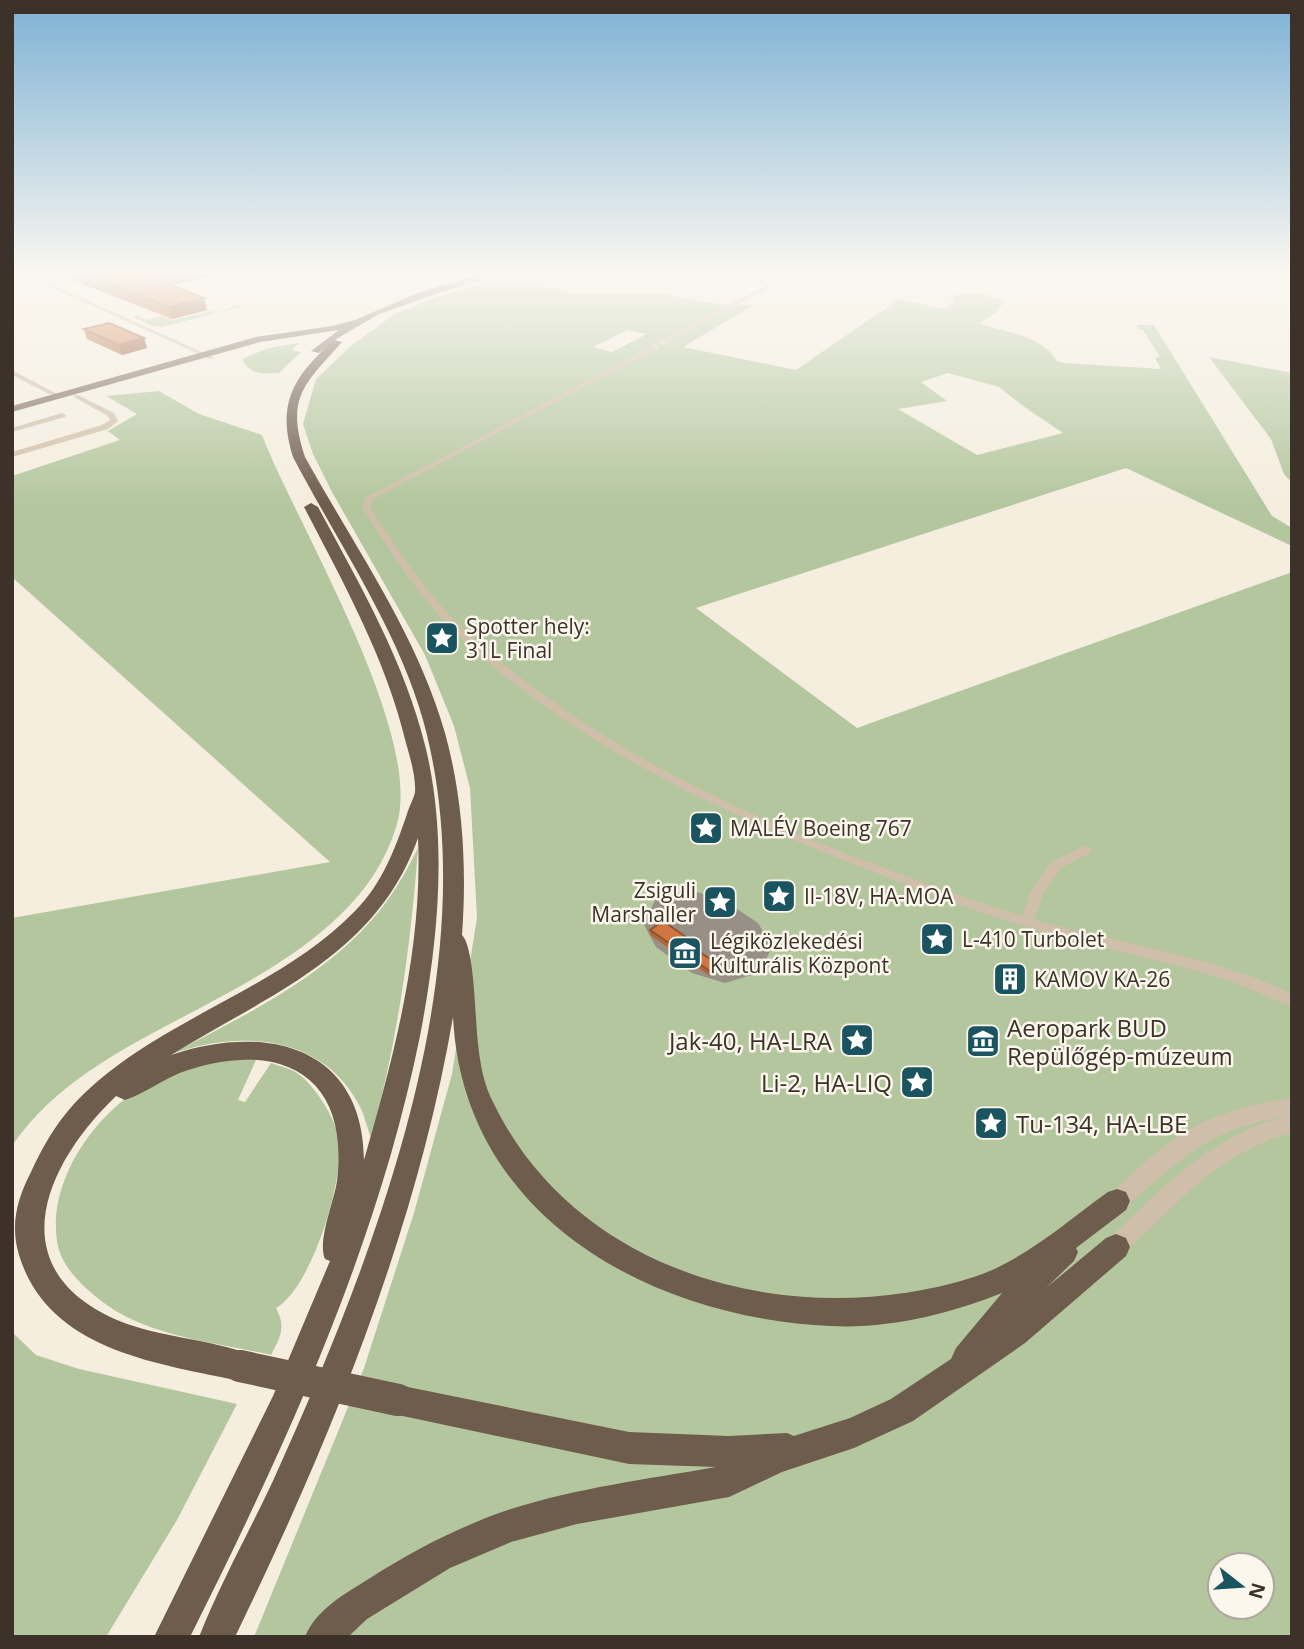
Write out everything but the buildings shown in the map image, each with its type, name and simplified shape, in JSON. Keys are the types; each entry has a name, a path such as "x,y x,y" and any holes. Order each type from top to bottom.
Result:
{"highway":[{"path":"282,394 294,374 316,351"},
{"path":"216,1637 300,1456 366,1292 391,1218 433,1061 452,924 453,869 448,796 436,735 422,690 390,622 299,457 289,429 292,405 301,381 324,351"},
{"path":"170,1637 267,1442 315,1332 370,1185 411,1026 423,952 428,841 424,788 409,718 387,658 284,451"},
{"path":"424,788 405,850 392,877 365,914 309,962 125,1074 86,1107 44,1168 26,1227 32,1262 43,1284 63,1305 105,1331 154,1347 398,1400 629,1448 728,1452 809,1447"},
{"path":"452,924 461,965 467,1056 482,1107 505,1152 532,1187 576,1227 616,1255 685,1287 732,1302 825,1314 881,1312 941,1301 976,1291 1013,1274 1116,1201"},
{"path":"65,1135 139,1080 188,1058 217,1051 250,1049 288,1057 316,1072 336,1092 346,1114 352,1150 349,1191 315,1332"},
{"path":"949,1378 1017,1297 1116,1201"},
{"path":"322,1637 355,1608 400,1578 438,1556 510,1525 577,1508 729,1480 776,1458 854,1432 902,1410 1015,1333 1116,1247"}],"main road":[{"path":"12,410 76,396 222,351"},
{"path":"12,410 229,351"},
{"path":"76,396 93,386"}],"street":[{"path":"199,351 209,356"},
{"path":"647,351 374,494 366,503 371,516 404,566 454,625 538,696 599,736 647,764 774,827 948,896 1027,922 1249,980 1292,1001"},
{"path":"12,372 57,396"},
{"path":"12,455 105,427 114,421 111,415 76,396"},
{"path":"12,430 62,415"},
{"path":"1027,922 1038,891 1056,865 1086,849"},
{"path":"1116,1201 1187,1142 1234,1119 1262,1111 1292,1107"},
{"path":"1116,1247 1217,1156 1253,1135 1292,1124"}],"green space":[{"path":"262,351 301,352 279,373 253,371 242,359"},
{"path":"346,351 702,351 796,370 824,351 1049,351 1057,361 1065,363 1161,369 1155,358 1160,357 1156,351 1170,351 1272,516 1292,528 1292,546 1126,468 696,608 857,728 1292,572 1292,1637 254,1637 364,1368 414,1213 452,1074 477,918 470,788 454,726 425,655 332,492 313,454 303,424 316,379","holes":["948,373 999,387 1063,433 977,455 898,409 947,401 921,382"]},
{"path":"1209,357 1292,373 1292,483 1284,474 1271,439"},
{"path":"159,391 199,414 262,435 354,632 376,686 392,738 400,785 397,824 384,856 366,885 344,911 319,934 261,974 98,1065 51,1102 12,1146 12,918 330,862 12,577 12,476 120,440 108,431 137,414 106,396"},
{"path":"418,848 402,994 371,1138 360,1107 342,1080 322,1062 299,1050 274,1043 221,1042 169,1055 264,1004 324,964 376,915 400,881"},
{"path":"230,1059 256,1060 238,1100 245,1102 271,1063 288,1068 303,1078 316,1092 338,1135 337,1176 324,1229 302,1278 276,1308 281,1321 281,1332 271,1355 160,1330 119,1312 100,1300 72,1274 62,1258 57,1241 56,1218 67,1173 78,1152 108,1114 144,1086 165,1076"},
{"path":"12,1332 36,1355 79,1369 237,1404 177,1520 106,1637 12,1637"}],"runway":[{"path":"689,923 725,948"}],"place":[{"name":"Spotter hely: 31L Final","path":"442,638"},
{"name":"MALÉV Boeing 767","path":"706,828"},
{"name":"Il-18V, HA-MOA","path":"779,896"},
{"name":"Zsiguli Marshaller","path":"720,902"},
{"name":"L-410 Turbolet","path":"937,939"},
{"name":"Légiközlekedési Kulturális Központ","path":"685,953"},
{"name":"KAMOV KA-26","path":"1010,979"},
{"name":"Jak-40, HA-LRA","path":"857,1040"},
{"name":"Aeropark BUD Repülőgép-múzeum","path":"983,1041"},
{"name":"Li-2, HA-LIQ","path":"917,1082"},
{"name":"Tu-134, HA-LBE","path":"991,1123"}]}
